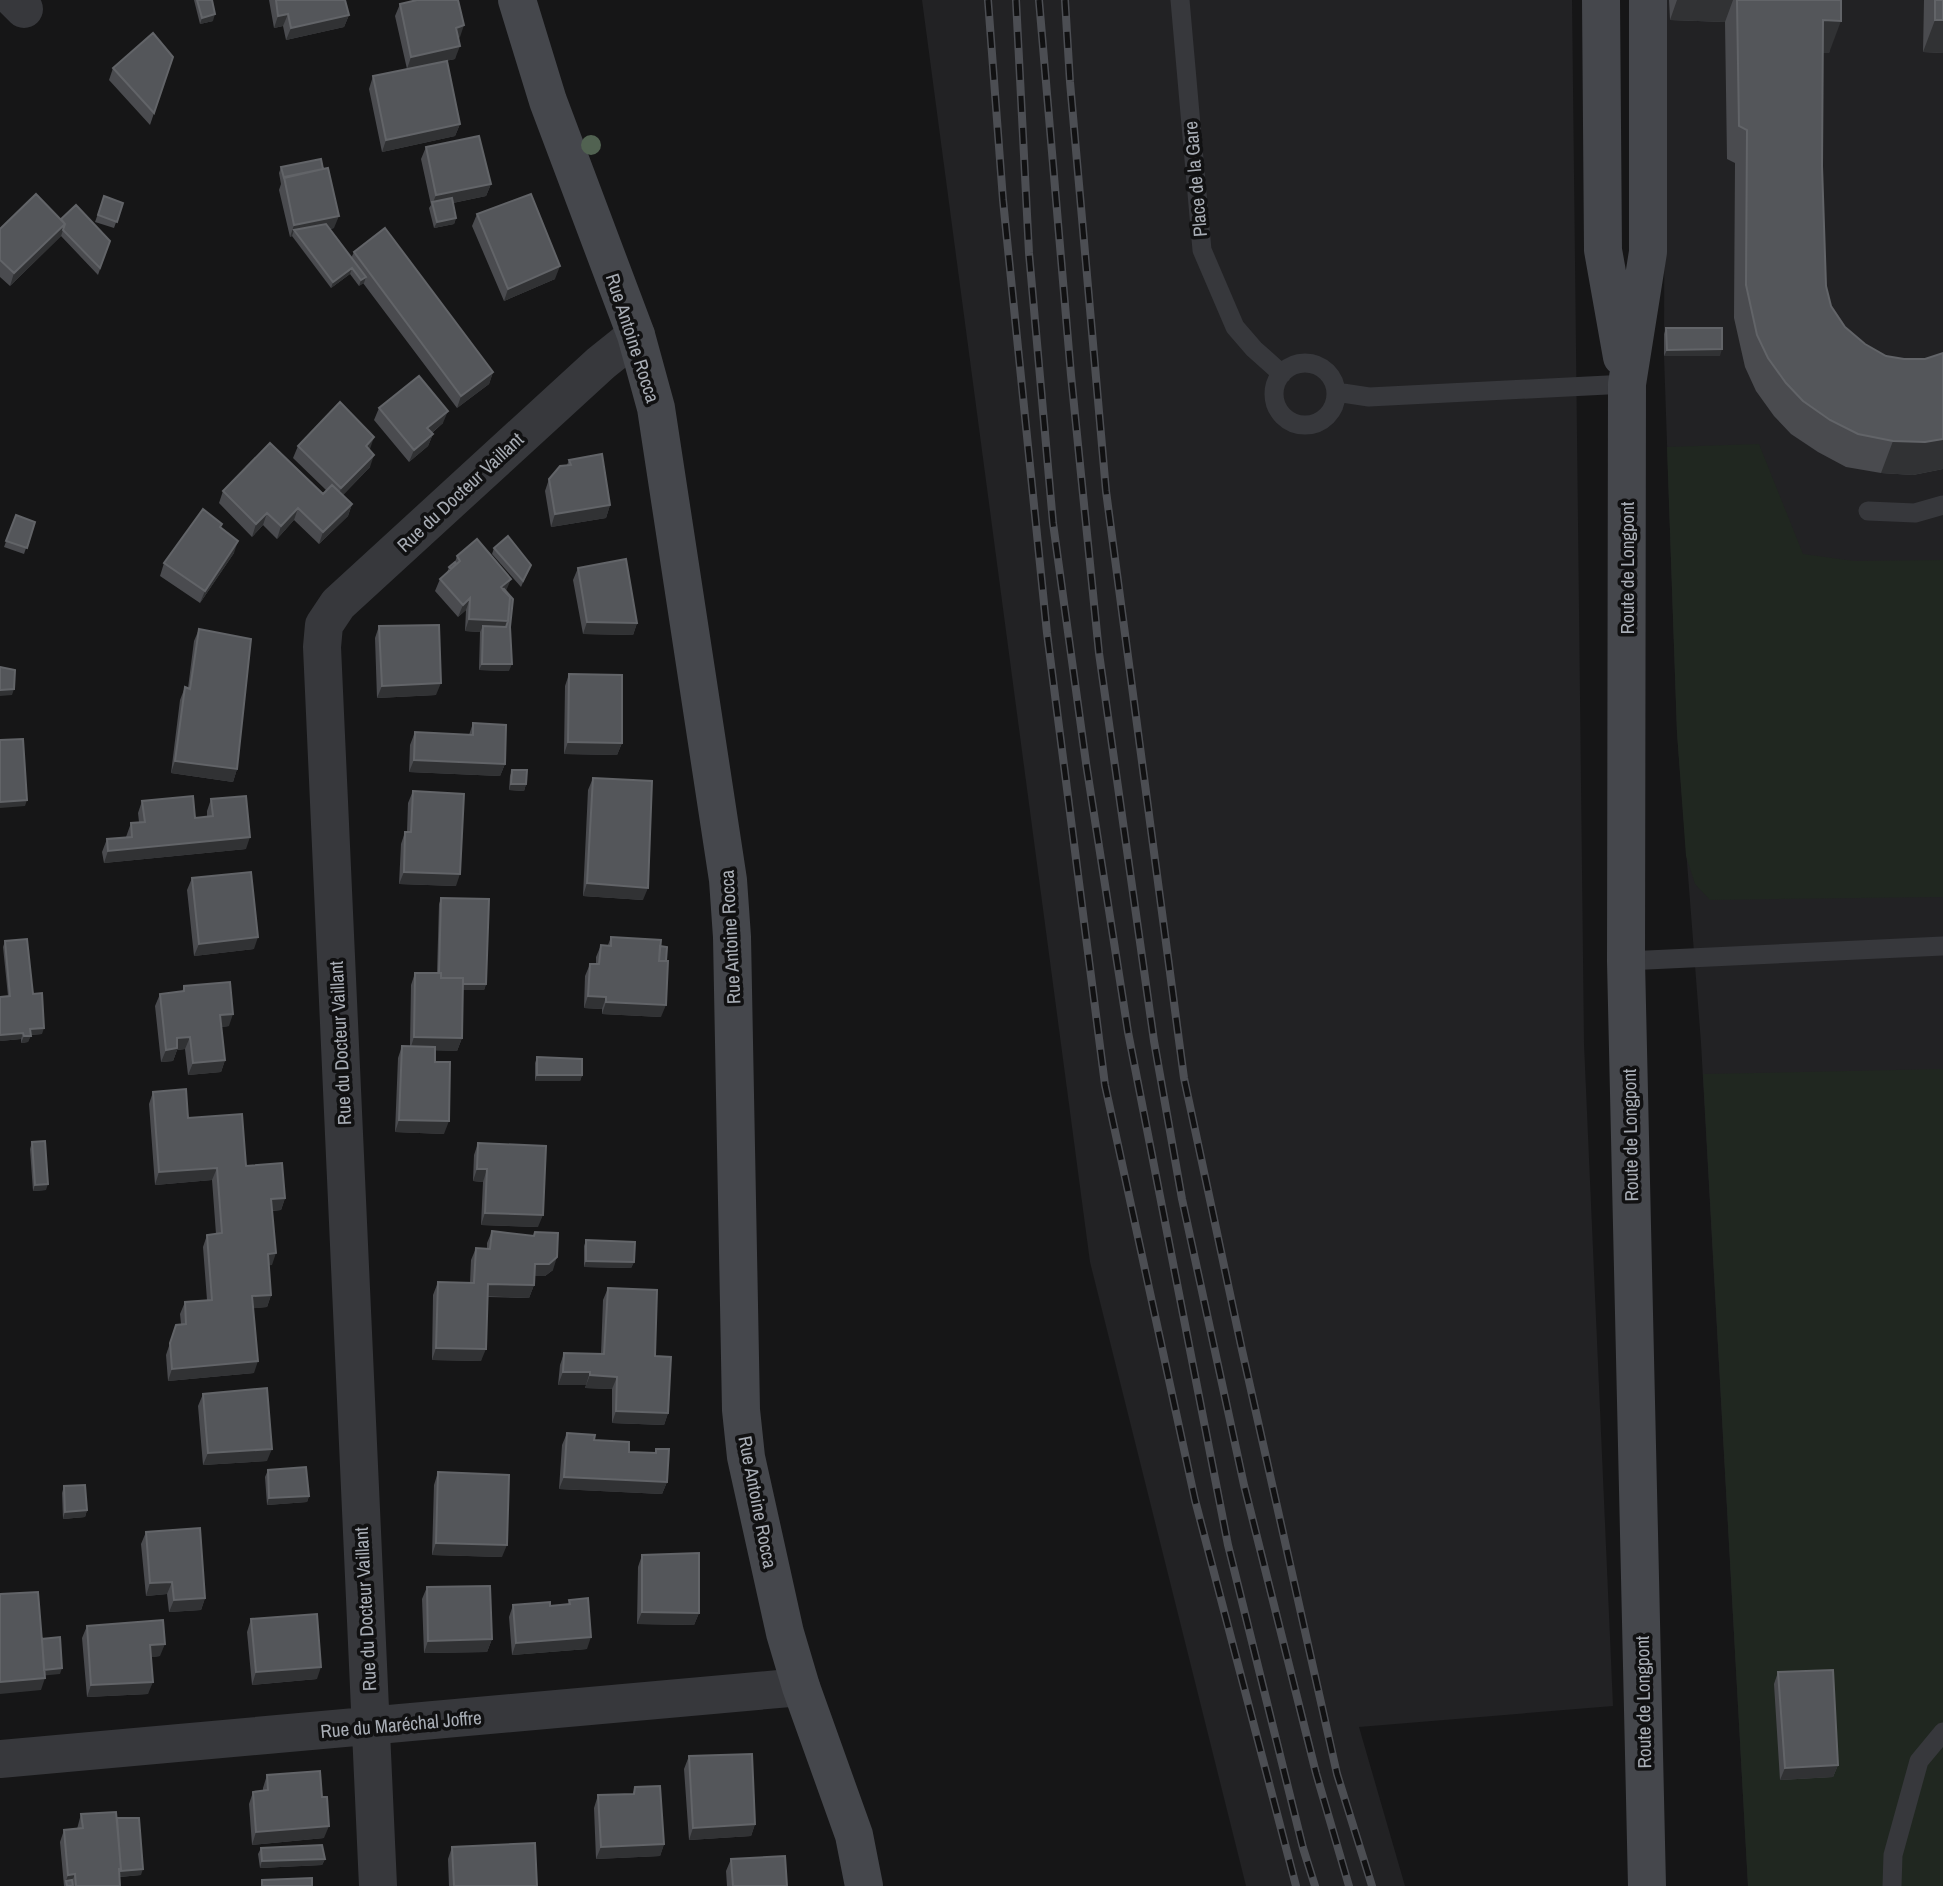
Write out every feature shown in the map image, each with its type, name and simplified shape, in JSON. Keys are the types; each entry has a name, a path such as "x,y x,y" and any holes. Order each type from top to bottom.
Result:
{"main road":[{"name":"Rue Antoine Rocca","path":"517,0 548,101 636,335 656,408 728,880 733,965 741,1410 746,1457 785,1633 801,1687 854,1835 864,1886"},
{"name":"Route de Longpont","path":"1601,0 1603,250 1627,384"},
{"name":"Route de Longpont","path":"1647,1886 1626,961 1627,384 1648,252 1648,0"}],"street":[{"name":"Rue du Docteur Vaillant","path":"378,1886 322,647 324,625 338,604 601,363 636,335"},
{"name":"Rue du Maréchal Joffre","path":"0,1759 801,1687"}],"lane":[{"name":"Place de la Gare","path":"1180,0 1202,250 1235,327 1254,349 1282,373"},
{"path":"1300,363 1320,367 1334,382 1336,392 1335,403 1330,412 1322,419 1301,425 1282,415 1274,394 1282,373 1300,363"},
{"path":"1336,392 1369,397 1627,384"},
{"path":"1868,511 1915,513 1943,505"},
{"path":"1626,961 1943,946"},
{"path":"1892,1886 1893,1855 1919,1761 1943,1732"}],"shaded area":[{"path":"922,0 1572,0 1584,1044 1613,1706 1359,1727 1405,1886 1246,1886 1090,1262"},
{"path":"1665,0 1943,0 1943,1886 1748,1886 1701,1043 1677,733 1664,356"},
{"path":"1759,444 1803,554 1854,561 1943,560 1943,897 1710,900 1695,884 1686,856 1677,733 1667,447"},
{"path":"1943,1069 1943,1886 1748,1886 1703,1074"}],"building":[{"path":"197,0 212,0 215,14 202,18"},
{"path":"276,0 345,0 349,15 291,28 288,14 278,16"},
{"path":"417,0 458,0 464,25 456,28 460,46 411,57 400,4"},
{"path":"1737,0 1841,0 1841,21 1823,20 1822,166 1826,286 1831,306 1845,327 1865,344 1886,356 1904,359 1925,359 1943,353 1943,439 1925,442 1893,441 1858,434 1830,420 1803,401 1786,383 1768,358 1757,335 1746,285 1747,130 1739,126"},
{"path":"1935,0 1943,0 1943,20 1935,20"},
{"path":"153,33 173,57 154,113 113,68"},
{"path":"447,61 460,124 386,140 373,76"},
{"path":"479,136 491,184 436,195 426,147"},
{"path":"321,159 323,169 284,178 281,167"},
{"path":"328,168 339,216 294,225 284,177"},
{"path":"36,194 65,224 14,273 0,260 0,229"},
{"path":"531,194 560,266 508,289 477,214"},
{"path":"104,196 123,203 117,222 98,215"},
{"path":"452,198 456,218 437,222 432,202"},
{"path":"76,205 110,241 100,268 63,230 65,224 61,219"},
{"path":"326,224 366,277 361,280 352,268 333,282 294,230"},
{"path":"385,228 493,372 461,396 354,252"},
{"path":"1666,328 1722,328 1722,349 1667,350"},
{"path":"419,376 448,411 427,428 433,434 414,450 379,408"},
{"path":"340,402 374,437 366,446 374,455 341,488 298,446"},
{"path":"270,443 323,494 332,485 352,504 323,532 298,508 281,526 267,513 256,524 223,491"},
{"path":"602,454 610,505 555,514 549,479 560,466 571,465 569,460"},
{"path":"203,509 238,541 205,591 164,563"},
{"path":"16,515 35,522 27,548 6,541"},
{"path":"508,536 531,565 523,581 494,548"},
{"path":"477,539 511,579 501,587 510,597 508,621 469,619 470,598 463,605 440,579 460,561 457,556"},
{"path":"626,559 637,623 587,622 578,568"},
{"path":"504,589 513,599 510,627 512,664 482,664 483,626 506,627 508,621 510,597"},
{"path":"439,625 441,683 382,686 379,626"},
{"path":"199,629 251,639 237,769 175,761 185,687 190,689"},
{"path":"0,667 15,670 14,689 0,690"},
{"path":"569,674 622,675 622,743 568,742"},
{"path":"473,723 506,725 505,764 414,760 415,732 473,735"},
{"path":"23,739 27,800 0,802 0,740"},
{"path":"512,770 527,770 526,784 511,784"},
{"path":"593,778 652,781 648,888 587,883"},
{"path":"413,791 464,794 460,874 404,872 405,832 411,832"},
{"path":"193,796 195,818 213,816 211,799 246,796 250,837 108,851 107,839 132,837 131,823 145,822 142,801"},
{"path":"251,872 258,937 199,944 192,878"},
{"path":"441,898 489,899 486,984 463,984 463,978 441,978"},
{"path":"611,937 661,940 659,961 668,961 666,1005 606,1002 606,997 588,996 590,964 599,964 601,945 611,946"},
{"path":"27,939 33,994 42,993 44,1028 30,1029 31,1036 24,1036 23,1033 0,1035 0,997 10,996 5,941"},
{"path":"660,946 667,947 666,961 659,961"},
{"path":"415,973 441,973 441,978 463,978 462,1038 414,1037"},
{"path":"230,982 233,1014 220,1015 225,1060 193,1063 190,1037 177,1038 177,1048 166,1050 160,994 184,991 184,986"},
{"path":"402,1046 435,1047 435,1062 450,1062 449,1121 399,1120"},
{"path":"537,1057 582,1059 582,1075 537,1075"},
{"path":"186,1089 188,1118 242,1114 246,1166 282,1163 285,1198 271,1199 276,1253 268,1254 271,1295 252,1296 258,1361 172,1369 170,1343 176,1325 186,1324 185,1302 212,1300 207,1235 222,1233 217,1168 159,1172 153,1092"},
{"path":"45,1141 48,1184 35,1185 32,1142"},
{"path":"478,1143 546,1146 543,1215 485,1213 487,1169 477,1169"},
{"path":"492,1231 534,1236 535,1232 558,1233 557,1257 549,1264 535,1264 534,1285 488,1284 486,1349 436,1348 438,1282 474,1283 476,1248 490,1249"},
{"path":"586,1240 635,1242 634,1262 586,1261"},
{"path":"608,1288 657,1290 655,1356 671,1357 668,1413 616,1411 617,1377 590,1375 590,1372 563,1372 564,1353 604,1354"},
{"path":"267,1388 272,1449 208,1453 203,1394"},
{"path":"567,1433 595,1435 594,1440 629,1442 629,1452 656,1453 656,1449 669,1449 667,1482 564,1477"},
{"path":"306,1467 309,1496 269,1498 268,1470"},
{"path":"438,1472 509,1475 507,1545 436,1543"},
{"path":"85,1485 87,1510 65,1512 64,1486"},
{"path":"200,1528 205,1598 174,1600 172,1582 150,1583 146,1532"},
{"path":"699,1553 699,1613 642,1612 642,1555"},
{"path":"490,1586 492,1639 428,1641 427,1587"},
{"path":"38,1592 45,1678 0,1682 0,1594"},
{"path":"588,1598 591,1637 516,1643 513,1605 550,1602 550,1606 570,1604 569,1600"},
{"path":"317,1614 321,1667 256,1672 251,1619"},
{"path":"163,1620 165,1644 150,1645 153,1682 91,1685 87,1626"},
{"path":"60,1637 62,1668 44,1670 42,1639"},
{"path":"1833,1670 1838,1765 1785,1768 1778,1672"},
{"path":"752,1754 755,1824 693,1828 689,1756"},
{"path":"320,1771 322,1797 327,1797 329,1826 256,1832 253,1792 268,1790 267,1775"},
{"path":"660,1786 664,1844 601,1847 598,1795 634,1794 635,1787"},
{"path":"116,1812 120,1886 76,1886 75,1874 68,1875 64,1830 83,1828 81,1814"},
{"path":"117,1818 139,1818 143,1869 121,1871"},
{"path":"535,1843 537,1886 454,1886 452,1847"},
{"path":"322,1845 325,1859 262,1861 261,1848"},
{"path":"785,1856 787,1886 733,1886 731,1859"},
{"path":"312,1878 312,1886 262,1886 262,1880"},
{"path":"72,1880 73,1886 67,1886 66,1881"}],"railway":[{"path":"988,0 1003,200 1047,633 1105,1085 1195,1500 1296,1886"},
{"path":"1016,0 1029,253 1053,523 1086,763 1128,1032 1228,1545 1303,1848 1315,1886"},
{"path":"1039,0 1071,375 1099,653 1154,1041 1182,1199 1244,1485 1316,1773 1349,1886"},
{"path":"1065,0 1106,491 1184,1078 1337,1774 1372,1886"}]}
